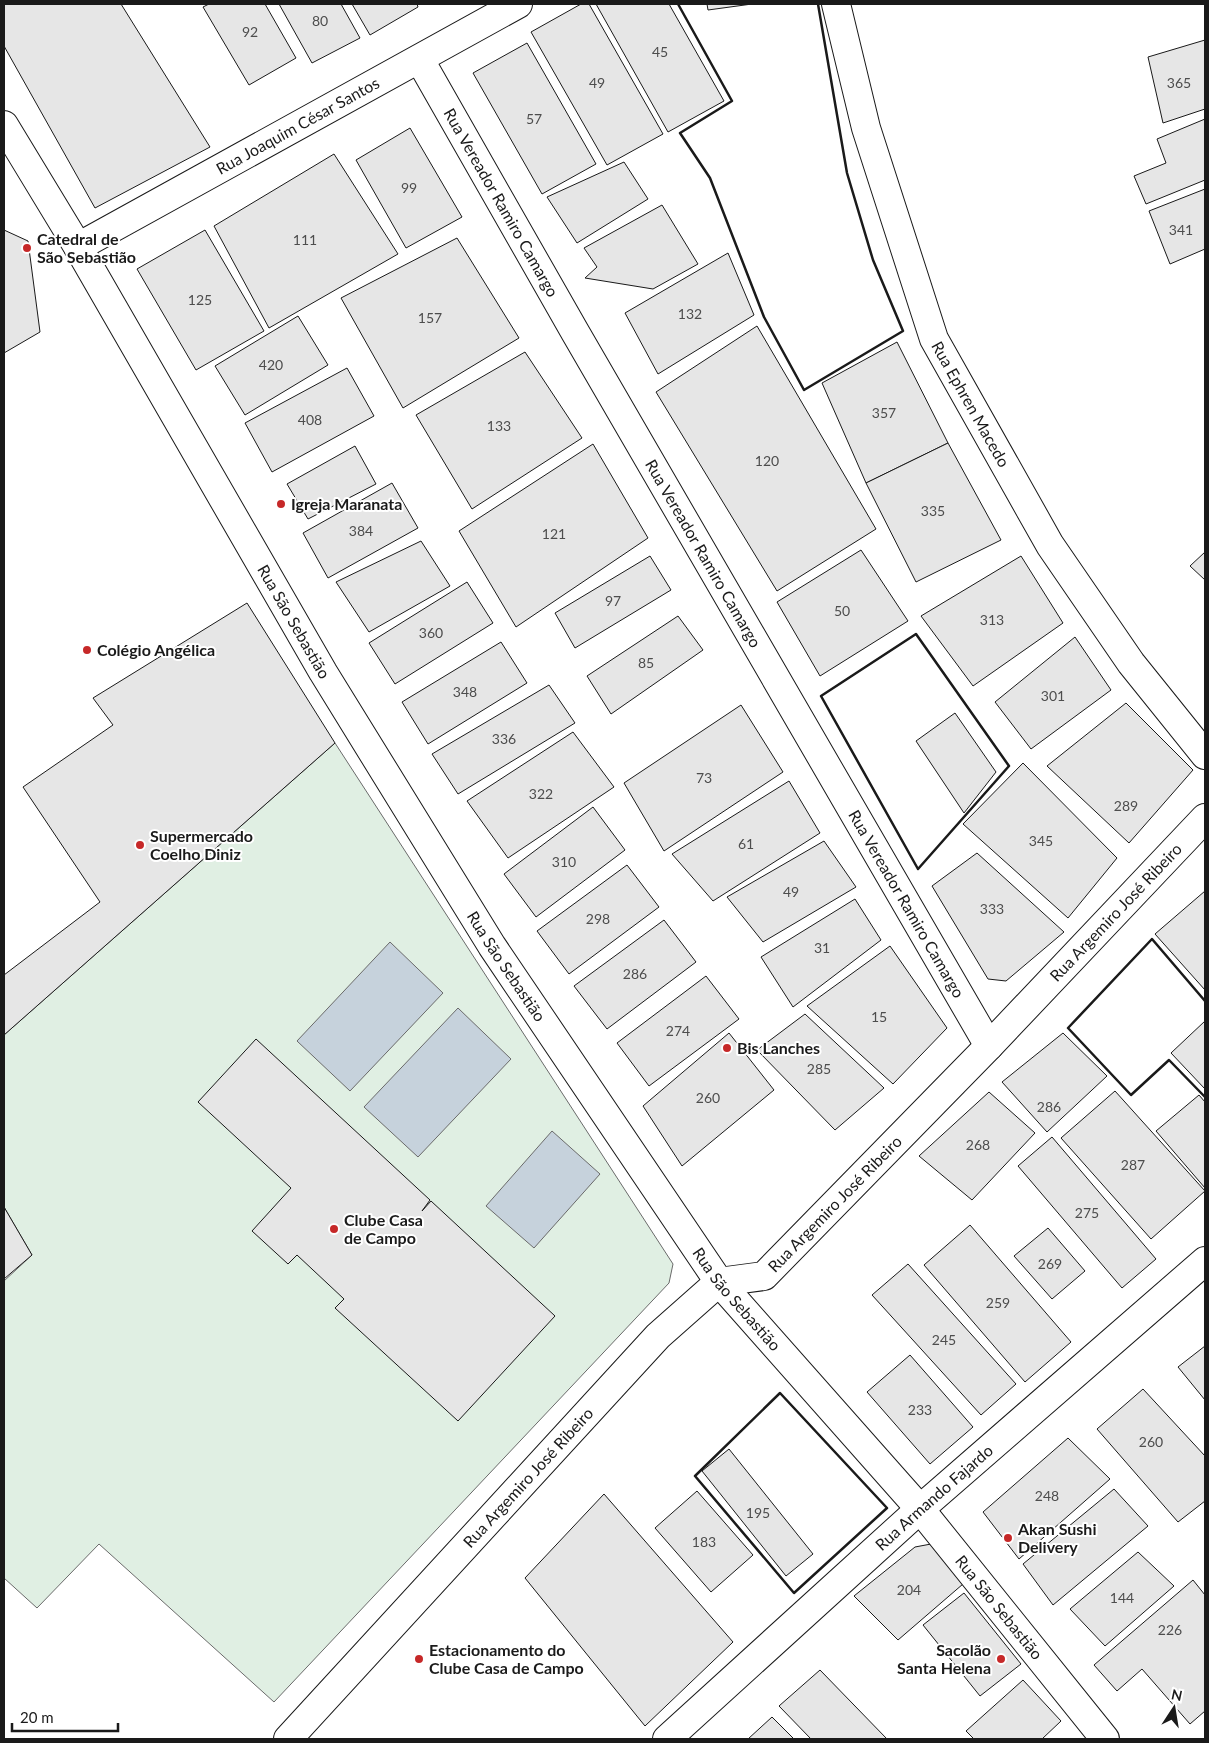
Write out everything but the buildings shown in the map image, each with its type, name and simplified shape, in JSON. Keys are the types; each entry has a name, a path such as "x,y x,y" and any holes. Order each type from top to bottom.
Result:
{"street":[{"name":"Rua Joaquim César Santos","path":"78,247 420,60 518,4"},
{"name":"Rua Ephren Macedo","path":"836,4 866,128 934,339 1050,545 1131,663 1205,755"},
{"name":"Rua Vereador Ramiro Camargo","path":"420,60 580,341 989,1046"},
{"name":"Rua São Sebastião","path":"4,126 78,247 323,672 487,938 720,1282 920,1509 1105,1739"},
{"name":"Rua Argemiro José Ribeiro","path":"288,1739 658,1336 720,1282 764,1276 989,1046 1205,818"},
{"name":"Rua Armando Fajardo","path":"667,1739 920,1509 1205,1261"}],"green space":[{"name":"Clube Casa de Campo","path":"335,743 673,1264 669,1283 274,1702 99,1544 37,1608 4,1578 4,1281 32,1255 4,1207 4,1035"}],"shaded area":[{"path":"390,942 443,993 350,1091 297,1041"},
{"path":"458,1008 511,1059 418,1157 364,1107"},
{"path":"552,1131 600,1174 534,1248 486,1206"}],"wall":[{"path":"678,4 732,101 680,133 710,178 764,317 804,390 903,331 873,260 847,173 818,4"},
{"path":"916,634 1009,766 918,869 821,696 916,634"},
{"path":"1205,1001 1152,939 1068,1028 1131,1095 1169,1060 1205,1097"},
{"path":"780,1393 887,1508 794,1593 695,1476 780,1393"}],"place":[{"name":"Catedral de São Sebastião","path":"27,248"},
{"name":"Igreja Maranata","path":"281,504"},
{"name":"Colégio Angélica","path":"87,650"},
{"name":"Supermercado Coelho Diniz","path":"140,845"},
{"name":"Bis Lanches","path":"727,1048"},
{"name":"Clube Casa de Campo","path":"334,1229"},
{"name":"Akan Sushi Delivery","path":"1008,1538"},
{"name":"Estacionamento do Clube Casa de Campo","path":"419,1659"},
{"name":"Sacolão Santa Helena","path":"1001,1659"}]}
